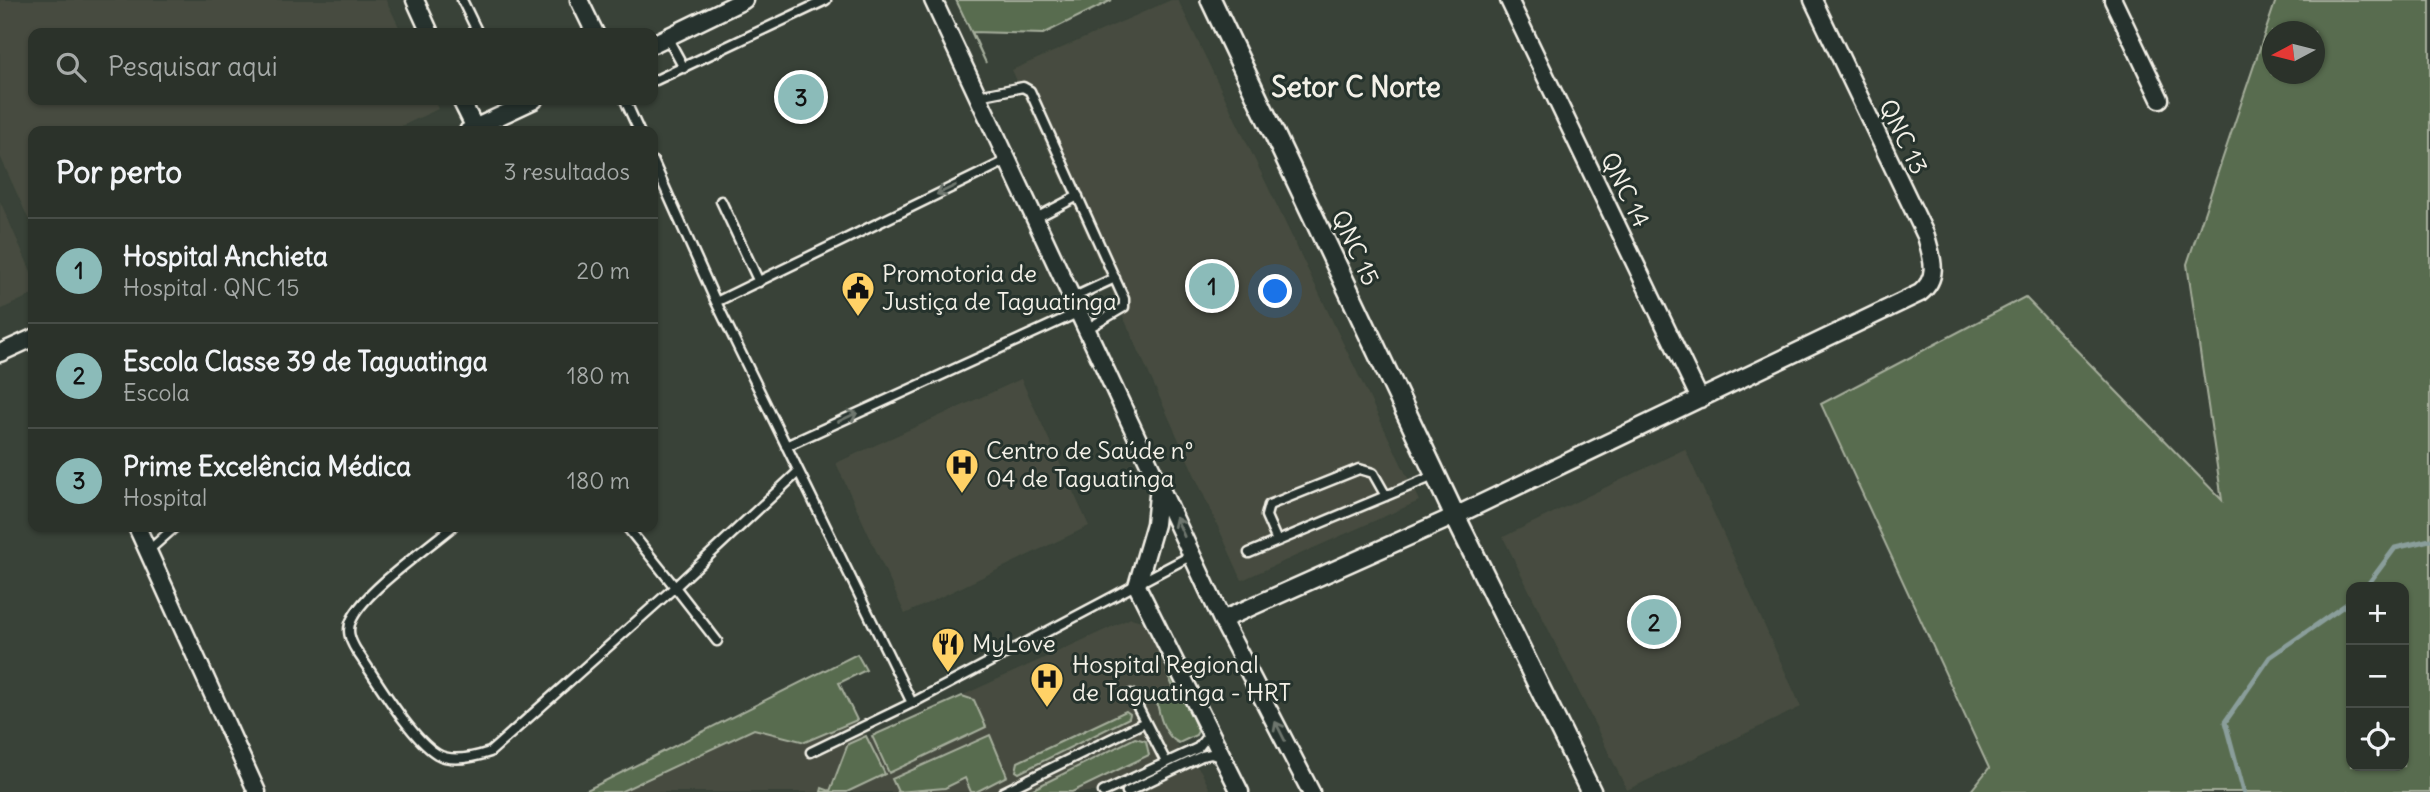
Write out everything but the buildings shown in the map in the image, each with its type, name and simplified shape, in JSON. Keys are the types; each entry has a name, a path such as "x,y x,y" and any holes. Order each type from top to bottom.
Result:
{"street":[{"path":"415,0 428,28"},
{"path":"579,0 593,28"},
{"path":"660,40 713,7 744,0"},
{"path":"933,0 1073,306 1160,483 1222,620 1311,792"},
{"name":"QNC 14","path":"1509,0 1700,400"},
{"name":"QNC 13","path":"1700,400 1920,293 1930,286 1934,276 1933,260 1926,236 1813,0"},
{"path":"2113,0 2160,99"},
{"name":"QNC 15","path":"1215,1 1455,516 1591,792"},
{"path":"463,105 470,126"},
{"path":"479,126 524,105"},
{"path":"0,353 28,340"},
{"path":"1222,620 1455,516 1700,400"},
{"path":"1160,483 1155,524 1137,586 1240,792"},
{"path":"142,532 257,792"}],"lane":[{"path":"462,0 476,28"},
{"path":"658,79 826,0"},
{"path":"660,40 684,68"},
{"path":"978,96 1023,87 1030,91 1124,299 1124,307 1085,330"},
{"path":"627,105 637,126"},
{"path":"716,302 1007,160"},
{"path":"658,172 716,302 912,704"},
{"path":"1034,219 1078,197"},
{"path":"721,201 759,282"},
{"path":"786,446 1073,306 1115,278"},
{"path":"1277,541 1266,516 1269,505 1359,469 1373,474 1385,496"},
{"path":"447,532 365,602 352,619 349,635 356,650 419,738 438,755 467,758 490,752 675,587 798,472"},
{"path":"1249,553 1436,475"},
{"path":"149,550 169,532"},
{"path":"631,532 717,641"},
{"path":"811,752 912,704 1192,555"},
{"path":"1131,694 1166,762"},
{"path":"1003,792 1145,722"},
{"path":"1103,792 1205,743 1210,732"},
{"path":"1127,792 1202,756 1211,754 1224,760"}],"shaded area":[{"path":"0,0 386,0 400,28 28,28 28,105 436,105 438,109 402,126 28,126 28,218 0,156"},
{"path":"1171,0 1178,0 1419,501 1242,580 1012,70"},
{"path":"0,201 28,265 28,296 0,310"},
{"name":"Centro de Saúde nº 04 de Taguatinga","path":"1021,379 1089,526 905,614 836,463"},
{"path":"1685,449 1801,707 1627,790 1503,537"},
{"name":"Hospital Regional de Taguatinga - HRT","path":"1131,618 1145,622 1174,689 1156,698 1179,748 1201,771 1211,792 614,792 839,682 867,739"}],"green space":[{"path":"956,0 1112,0 1043,34 972,32 986,63"},
{"path":"2276,0 2430,0 2430,792 1970,792 1989,768 1821,404 2025,297 2222,500 2187,264 2262,42 2262,84 2325,84 2325,21 2269,21"},
{"path":"857,654 866,670 839,683 857,720 805,742 754,729 620,792 583,792"},
{"path":"1172,671 1198,731 1196,735 1179,743 1165,730 1156,698 1174,689 1167,673"},
{"path":"962,696 974,700 986,727 889,773 872,736"},
{"path":"1126,711 1130,714 1129,718 1019,773 1016,771 1018,762"},
{"path":"990,735 1007,776 976,792 971,792 965,778 945,788 898,792 892,779"},
{"path":"866,736 885,774 847,792 821,792 822,788 830,791 848,744"},
{"path":"1135,738 1146,741 1149,755 1072,792 1027,792"}],"waterway":[{"path":"2370,582 2395,548 2430,540"},
{"path":"2244,792 2225,722 2270,657 2346,604"}],"place":[{"name":"Prime Excelência Médica","path":"801,97"},
{"name":"Hospital Anchieta","path":"1212,286"},
{"name":"Promotoria de Justiça de Taguatinga","path":"858,318"},
{"name":"Centro de Saúde nº 04 de Taguatinga","path":"962,495"},
{"name":"Escola Classe 39 de Taguatinga","path":"1654,622"},
{"name":"MyLove","path":"948,674"},
{"name":"Hospital Regional de Taguatinga - HRT","path":"1047,709"}],"district":[{"name":"Setor C Norte","path":"1356,87"}]}
